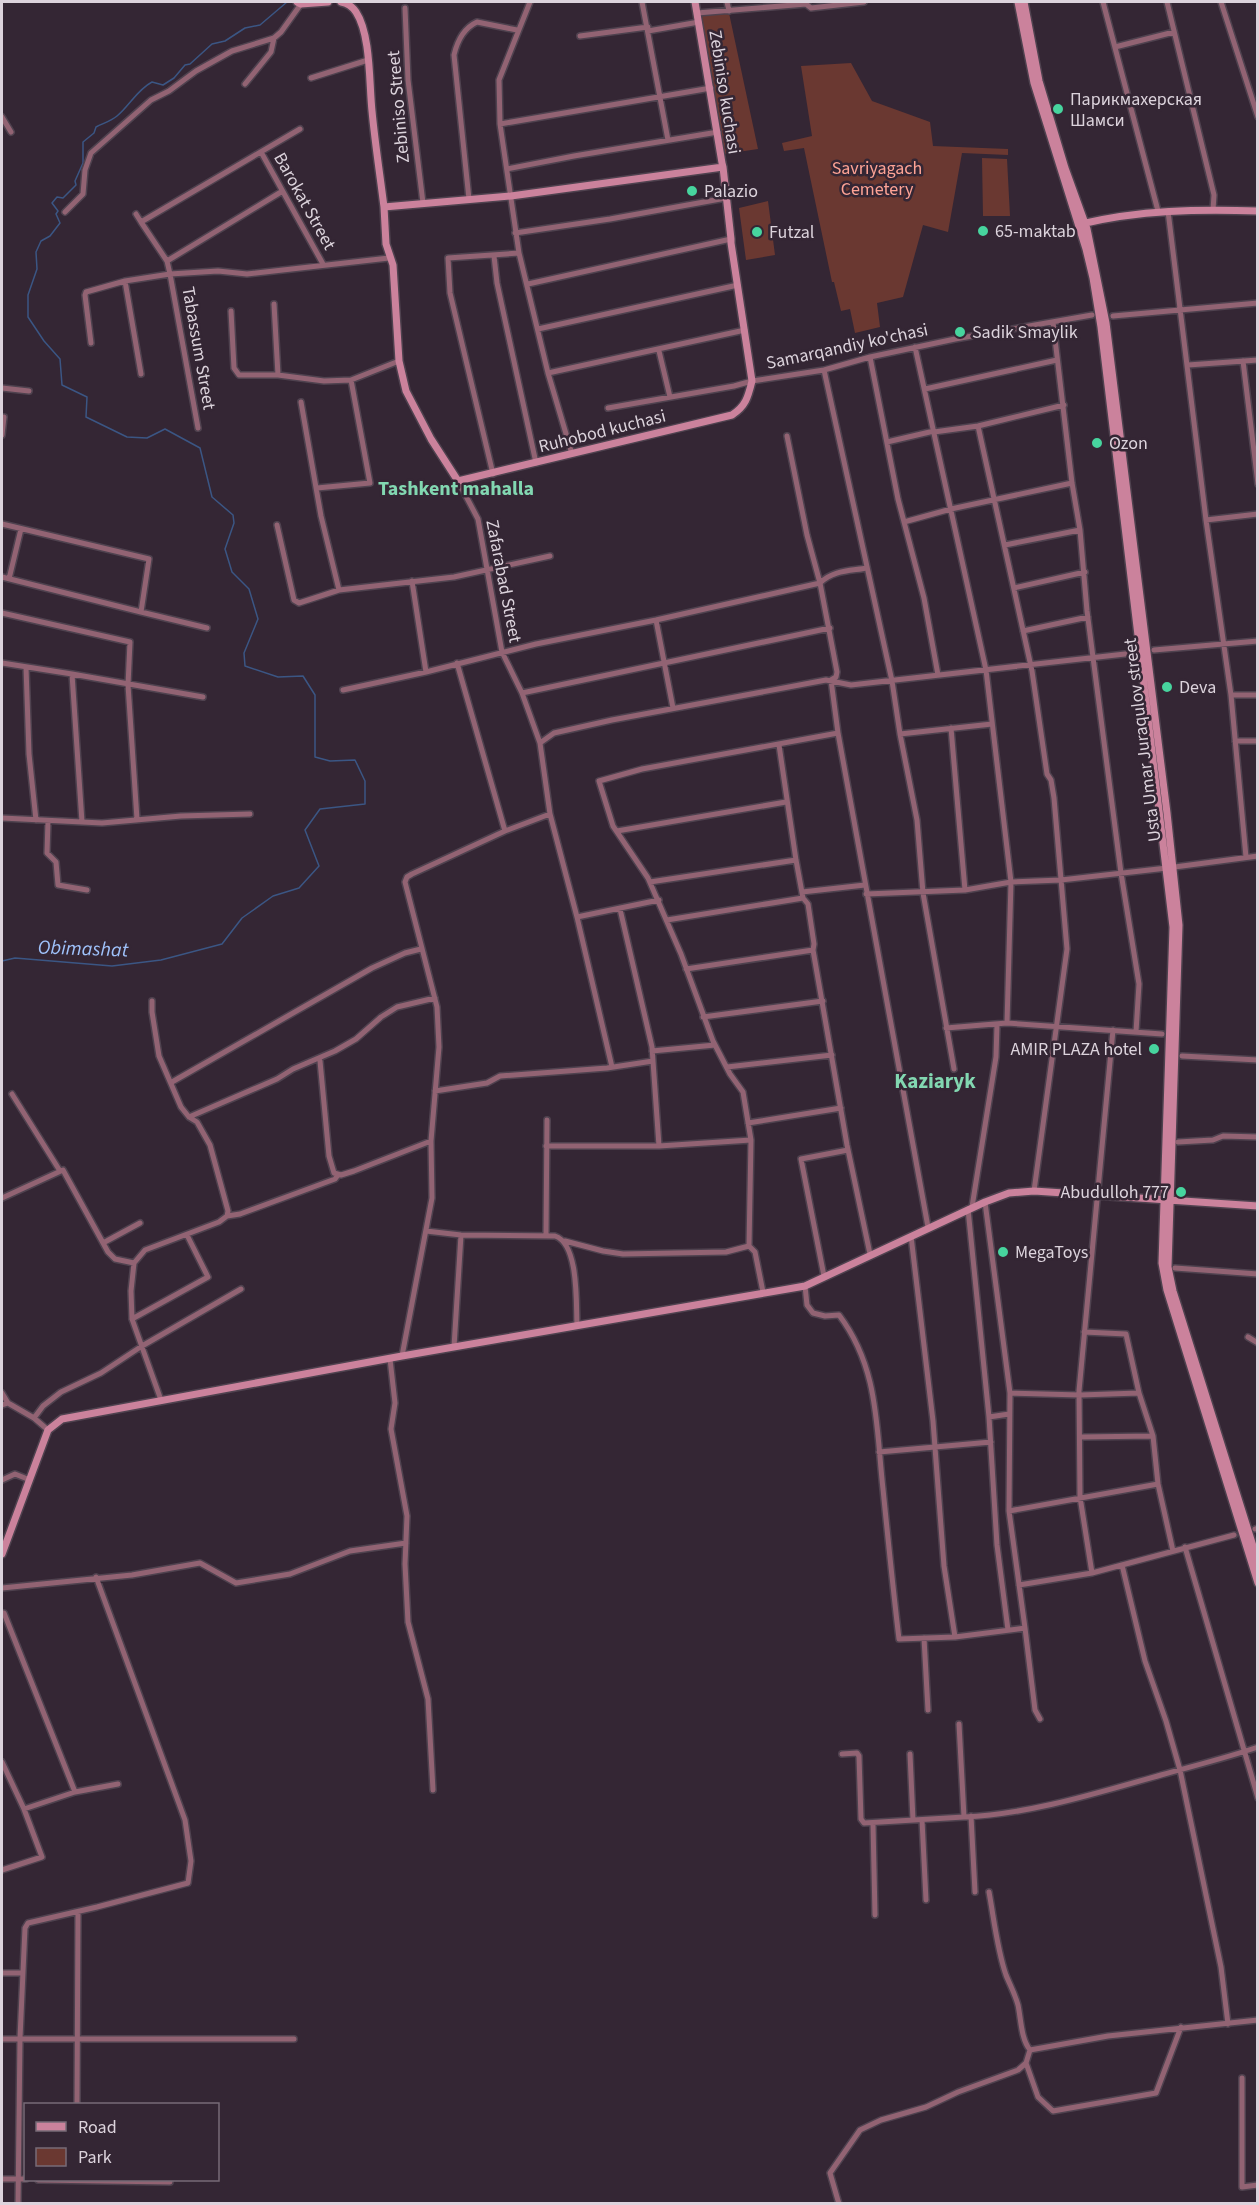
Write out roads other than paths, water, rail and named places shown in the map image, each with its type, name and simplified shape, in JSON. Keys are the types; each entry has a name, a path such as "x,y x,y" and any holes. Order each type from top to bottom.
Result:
{"main road":[{"path":"302,3 328,2"},
{"path":"341,2 348,3 356,12 368,60 389,258"},
{"name":"Zebiniso kuchasi","path":"695,2 718,132 752,381 748,400"},
{"name":"Usta Umar Juraqulov street","path":"1018,2 1034,83 1061,174 1082,224"},
{"name":"Usta Umar Juraqulov street","path":"1024,2 1039,81 1082,224 1094,278 1140,662 1169,868 1173,927 1166,1199"},
{"path":"384,207 511,196 723,167"},
{"path":"1082,224 1158,211 1257,211"},
{"name":"Zafarabad Street","path":"389,258 393,265 399,361 406,391 431,439 458,481"},
{"name":"Ruhobod kuchasi","path":"458,481 732,415 742,409 748,400"},
{"path":"2,1554 48,1430 62,1419 402,1356 805,1286 928,1227 1009,1192 1034,1191 1257,1206"},
{"path":"1166,1199 1168,1267 1173,1291 1257,1562"},
{"path":"1166,1199 1162,1263 1167,1290 1257,1583"}],"street":[{"path":"530,2 499,80 500,124 519,253 548,374 572,454"},
{"path":"642,2 668,140"},
{"path":"727,2 729,11"},
{"path":"697,13 807,3 811,8 864,2"},
{"path":"1103,2 1158,211"},
{"path":"1167,2 1214,195 1213,210"},
{"path":"1221,2 1257,117"},
{"path":"65,212 83,194 85,170 91,153 151,100 232,51 274,39 302,3"},
{"name":"Zebiniso Street","path":"405,8 408,80 423,203"},
{"path":"580,36 699,22"},
{"path":"469,199 454,55 458,41 473,23 517,30"},
{"path":"1115,47 1174,32"},
{"path":"245,84 271,51 274,39"},
{"path":"311,78 368,60"},
{"path":"500,124 711,88"},
{"path":"2,117 11,132"},
{"path":"141,222 300,129"},
{"path":"507,169 718,132"},
{"name":"Barokat Street","path":"261,152 281,192 323,264"},
{"path":"136,214 167,261 281,192"},
{"path":"515,233 726,198"},
{"path":"1168,211 1206,520 1231,695 1246,857"},
{"path":"528,284 731,239"},
{"path":"493,474 450,293 448,258 519,253"},
{"path":"494,256 496,283 536,463"},
{"path":"92,343 86,292 125,281 170,274 218,272 247,274 389,258"},
{"name":"Tabassum Street","path":"167,261 198,428"},
{"path":"125,281 141,374"},
{"path":"538,329 738,285"},
{"path":"274,303 278,375"},
{"path":"1113,316 1257,303"},
{"path":"231,311 234,368 239,375 278,375 324,381 351,380 399,361"},
{"name":"Samarqandiy ko'chasi","path":"608,408 752,381 782,378 915,347 1092,315"},
{"path":"1053,322 1121,873 1139,984 1136,1032"},
{"path":"548,374 745,330"},
{"path":"915,347 986,670 1011,882 1007,1023"},
{"path":"659,351 670,397"},
{"path":"870,357 904,522 924,598 938,675"},
{"path":"925,389 1057,360"},
{"path":"1188,365 1257,360"},
{"path":"1243,361 1257,484"},
{"path":"824,369 892,681 917,820 923,893 954,1069"},
{"path":"317,488 370,483 351,380"},
{"path":"2,388 29,391"},
{"path":"301,402 321,516 339,590"},
{"path":"887,442 978,426 1064,405"},
{"path":"2,435 4,417"},
{"path":"1250,420 1257,419"},
{"path":"978,426 1031,666 1047,774 1051,780 1067,949 1034,1191"},
{"path":"540,743 554,733 673,708 831,680 836,677 830,628 807,535 787,436"},
{"name":"Zafarabad Street","path":"458,481 478,519 502,652 522,693 540,743 550,814 612,1067"},
{"path":"904,522 951,509 1072,483"},
{"path":"1206,520 1257,514"},
{"path":"2,524 149,559 141,612"},
{"path":"277,525 296,603 339,590 454,577 550,556"},
{"path":"9,579 21,529"},
{"path":"1005,545 1080,530"},
{"path":"343,690 502,652 820,583 835,573 867,568"},
{"path":"1014,588 1085,572"},
{"path":"2,577 207,628"},
{"path":"412,581 426,672"},
{"path":"2,613 130,642 128,685 137,819"},
{"path":"1023,631 1088,618"},
{"path":"656,620 673,708"},
{"path":"522,693 830,628"},
{"path":"1154,650 1257,641"},
{"path":"831,680 851,685 1134,653"},
{"path":"2,663 202,697"},
{"path":"457,663 505,831"},
{"path":"26,667 29,754 36,820"},
{"path":"72,675 82,822"},
{"path":"831,680 866,894 928,1227"},
{"path":"1231,695 1257,694"},
{"path":"900,734 992,724"},
{"path":"951,728 964,890"},
{"path":"763,1292 755,1252 749,1246 751,1140 743,1092 727,1067 703,1017 659,900 617,831 599,785 601,779 838,733"},
{"path":"1235,741 1257,741"},
{"path":"779,745 802,895 808,904 813,950 848,1150 870,1254"},
{"path":"617,831 786,802"},
{"path":"2,818 102,823 137,819 250,814"},
{"path":"402,1356 432,1198 431,1141 439,1030 435,998 405,888 407,877 505,831 550,814"},
{"path":"48,821 47,853 56,862 58,885 87,890"},
{"path":"866,894 964,890 1011,882 1061,880 1257,856"},
{"path":"650,882 796,860"},
{"path":"667,920 866,885"},
{"path":"577,918 659,900"},
{"path":"620,909 652,1051 659,1146"},
{"path":"172,1082 372,968 405,953 421,949"},
{"path":"686,969 813,950"},
{"path":"189,1117 277,1079 293,1069 356,1040 381,1017 397,1007 435,998"},
{"path":"152,1001 159,1056 172,1082 175,1095 189,1117 197,1122 210,1145 228,1211 227,1216"},
{"path":"703,1017 823,1002"},
{"path":"946,1028 1007,1023 1162,1034"},
{"path":"997,1025 996,1057 970,1208 989,1417 997,1545 1008,1630"},
{"path":"1092,1573 1080,1497 1080,1395 1113,1030"},
{"path":"652,1051 716,1045"},
{"path":"727,1067 832,1055"},
{"path":"1182,1056 1257,1060"},
{"path":"320,1061 329,1156 334,1173 338,1175"},
{"path":"435,1091 487,1083 500,1076 612,1067 653,1061"},
{"path":"12,1094 60,1171"},
{"path":"748,1123 841,1108"},
{"path":"546,1236 547,1120"},
{"path":"1178,1142 1213,1140 1223,1136 1257,1137"},
{"path":"546,1146 659,1146 751,1140"},
{"path":"161,1400 132,1319 131,1292 134,1263 145,1250 219,1222 227,1216 240,1214 431,1141"},
{"path":"824,1276 801,1159 848,1150"},
{"path":"2,1198 60,1171 66,1172 81,1205 108,1252 114,1259 134,1263"},
{"path":"985,1202 1010,1393 1009,1511 1035,1710 1040,1719"},
{"path":"103,1243 140,1223"},
{"path":"426,1231 461,1235 555,1236 565,1241 623,1254 726,1252 749,1246"},
{"path":"132,1319 208,1277 187,1235"},
{"path":"454,1347 461,1235"},
{"path":"911,1236 922,1321 944,1566 956,1636"},
{"path":"565,1241 574,1269 577,1325"},
{"path":"1175,1268 1257,1274"},
{"path":"805,1286 807,1305 813,1313 825,1316 839,1315 848,1326 868,1372 876,1403 898,1639 956,1636 1025,1628"},
{"path":"34,1418 43,1406 61,1392 101,1373 142,1346 241,1289"},
{"path":"1084,1332 1126,1334 1139,1393 1153,1436 1158,1484 1173,1551"},
{"path":"1248,1337 1257,1343"},
{"path":"390,1359 395,1403 391,1429 407,1516 405,1564 408,1622 428,1699 433,1790"},
{"path":"2,1393 5,1404 34,1418 48,1430"},
{"path":"1010,1393 1080,1395 1139,1393"},
{"path":"989,1417 1009,1414"},
{"path":"1081,1437 1153,1436"},
{"path":"879,1452 991,1442"},
{"path":"2,1480 15,1474 30,1480"},
{"path":"1009,1511 1158,1484"},
{"path":"1020,1585 1092,1573 1234,1534"},
{"path":"2,1588 149,1572 200,1563 236,1583 290,1574 350,1551 406,1543"},
{"path":"1185,1547 1257,1798"},
{"path":"1122,1565 1145,1661 1180,1770 1221,1967 1228,2024"},
{"path":"18,2204 20,2038 25,1928 28,1923 188,1883 191,1861 185,1820 96,1577"},
{"path":"2,1613 4,1613 75,1792"},
{"path":"924,1638 928,1710"},
{"path":"959,1725 975,1892"},
{"path":"842,1754 857,1753 859,1756 861,1819 864,1823 873,1824 1003,1815 1180,1770 1257,1747"},
{"path":"910,1754 913,1820"},
{"path":"2,1762 24,1809 42,1857 2,1870"},
{"path":"24,1809 75,1792 118,1784"},
{"path":"922,1820 926,1900"},
{"path":"873,1824 875,1915"},
{"path":"989,1892 1001,1958 1014,1992 1023,2025 1025,2043 1030,2050"},
{"path":"77,2103 78,1912"},
{"path":"2,1973 23,1974"},
{"path":"1030,2050 1108,2036 1257,2020"},
{"path":"1026,2063 1038,2097 1053,2111 1156,2093 1181,2027"},
{"path":"2,2039 294,2039"},
{"path":"839,2204 830,2173 860,2130 881,2120 926,2107 958,2092 1018,2070 1026,2063 1030,2050"},
{"path":"1242,2078 1242,2187 1257,2185"},
{"path":"2,2179 24,2179"},
{"path":"122,2181 170,2182"}],"waterway":[{"name":"Obimashat","path":"2,961 15,958 112,966 161,960 222,944 242,918 273,896 299,888 319,866 305,830 320,809 365,804 365,781 355,760 330,761 315,757 315,695 303,676 278,677 245,666 244,653 258,619 249,589 232,572 225,549 234,523 233,515 212,497 200,448 165,429 147,438 127,437 86,417 87,397 62,385 60,359 44,341 28,317 28,295 37,269 36,252 41,241 50,236 60,223 56,214 58,211 52,203 57,197 63,198 76,185 75,181 83,163 83,142 94,133 96,127 117,116 147,85 152,82 163,85 212,44 225,41 245,28 260,25 287,2"}],"place":[{"name":"Парикмахерская Шамси","path":"1058,109"},
{"name":"Palazio","path":"692,191"},
{"name":"65-maktab","path":"983,231"},
{"name":"Futzal","path":"757,232"},
{"name":"Sadik Smaylik","path":"960,332"},
{"name":"Ozon","path":"1097,443"},
{"name":"Deva","path":"1167,687"},
{"name":"AMIR PLAZA hotel","path":"1154,1049"},
{"name":"Abudulloh 777","path":"1181,1192"},
{"name":"MegaToys","path":"1003,1252"}],"district":[{"name":"Tashkent mahalla","path":"456,488"},
{"name":"Kaziaryk","path":"935,1081"}],"park label":[{"name":"Savriyagach Cemetery","path":"877,178"}]}
